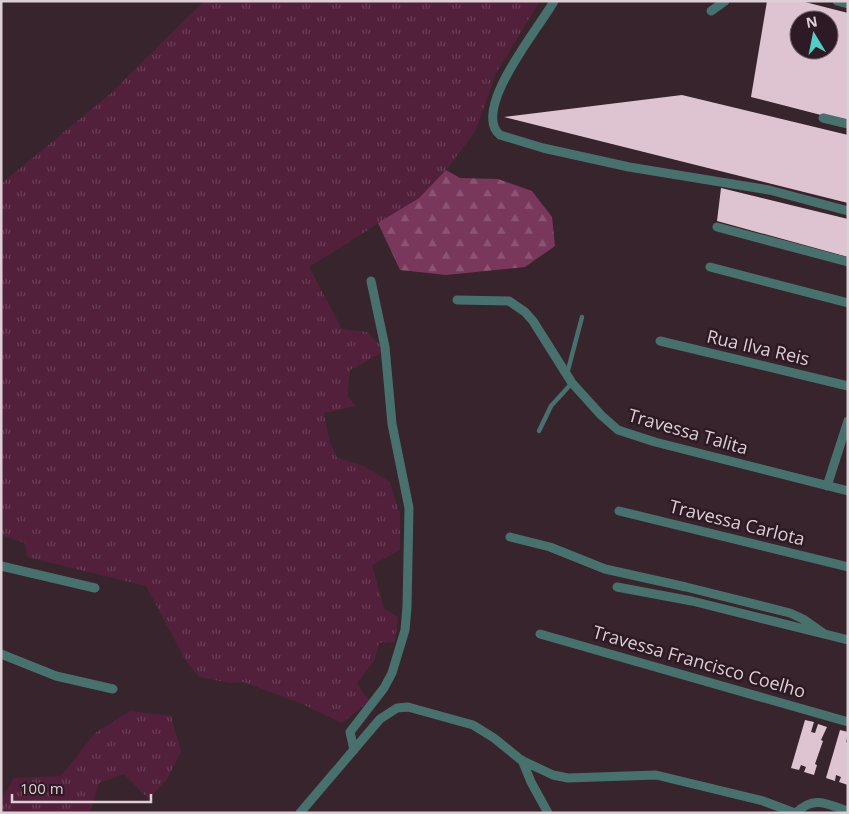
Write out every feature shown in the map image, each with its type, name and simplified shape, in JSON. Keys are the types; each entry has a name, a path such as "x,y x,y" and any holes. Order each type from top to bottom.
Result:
{"street":[{"path":"554,1 500,88 493,114 494,125 500,135 544,148 637,168 769,190 848,212"},
{"path":"711,11 725,1"},
{"path":"837,1 848,4"},
{"path":"823,118 848,124"},
{"path":"717,227 848,262"},
{"path":"710,267 848,303"},
{"path":"354,750 350,732 384,688 392,673 405,630 407,607 408,508 392,424 385,348 371,281"},
{"name":"Travessa Talita","path":"458,300 509,301 518,307 533,321 569,379 601,415 618,430 655,442 848,491"},
{"name":"Rua Ilva Reis","path":"660,341 848,386"},
{"path":"827,486 848,421"},
{"name":"Travessa Carlota","path":"619,511 848,567"},
{"path":"510,537 550,547 605,569 790,613 803,619 822,633"},
{"path":"1,566 96,588"},
{"path":"617,586 712,606 848,640"},
{"path":"712,606 716,594"},
{"name":"Travessa Francisco Coelho","path":"540,634 848,722"},
{"path":"1,654 56,676 113,689"},
{"path":"300,813 389,711 408,707 473,725 494,738 522,760 553,775 568,778 656,775 763,801 796,813 805,804 813,802 824,803 848,811"},
{"path":"522,760 534,790 548,813"}],"lane":[{"path":"539,431 551,406 569,379 582,317"}],"green space":[{"path":"204,1 540,1 496,73 475,132 446,170 419,198 309,267 342,329 367,332 383,348 378,355 350,370 347,396 356,406 324,413 329,439 337,458 364,466 390,482 400,515 400,550 372,565 384,609 398,617 395,642 379,643 374,661 357,683 369,701 342,723 300,703 243,682 230,683 199,677 187,663 146,586 27,557 25,543 1,535 1,184 110,94"},
{"path":"446,170 460,178 498,179 532,191 552,217 555,246 525,267 446,275 400,270 378,223 419,198"},
{"path":"130,711 171,716 181,751 167,779 149,799 124,774 99,783 90,813 1,813 1,800 14,778 61,776 95,733"}],"building":[{"path":"767,1 801,1 836,10 789,10 789,60 839,60 839,11 848,13 848,122 751,97"},
{"path":"682,95 848,135 848,203 504,117"},
{"path":"721,188 848,219 848,257 717,221"},
{"path":"805,720 814,722 811,732 815,733 818,724 827,727 821,740 823,741 815,764 817,765 814,775 804,772 806,767 801,765 799,770 791,768"},
{"path":"840,730 848,732 846,742 848,743 848,785 839,782 841,777 836,775 835,781 826,778"}]}
